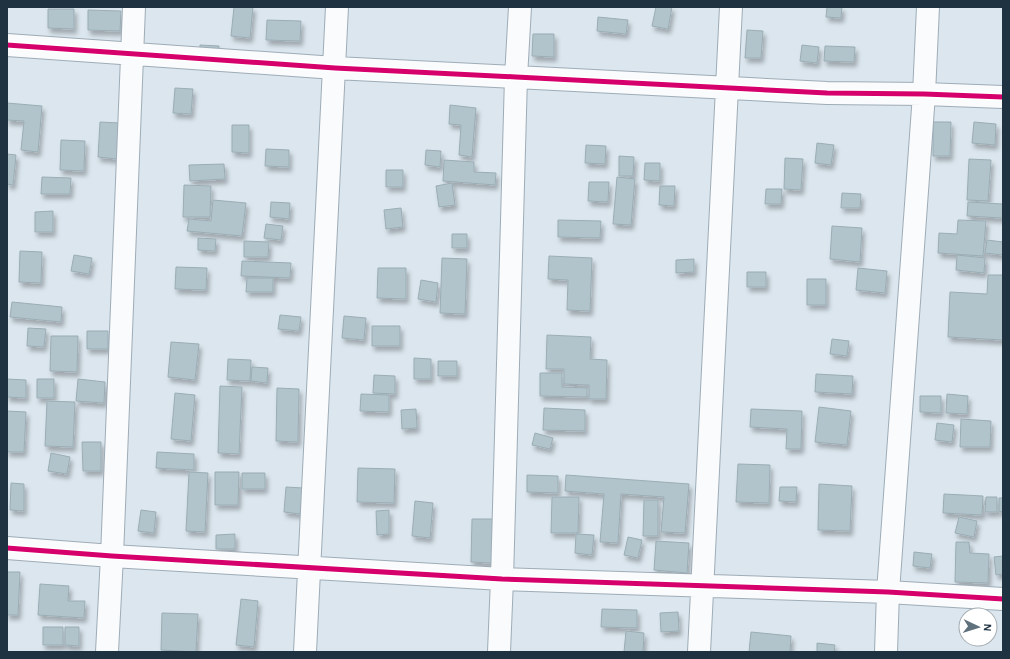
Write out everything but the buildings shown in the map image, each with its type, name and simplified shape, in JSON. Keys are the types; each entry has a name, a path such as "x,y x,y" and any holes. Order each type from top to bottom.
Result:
{"street":[{"path":"107,652 134,7"},
{"path":"305,652 337,7"},
{"path":"499,652 516,77 520,7"},
{"path":"698,652 731,7"},
{"path":"886,652 888,592 924,94 928,7"},
{"path":"7,45 132,55 335,68 827,93 924,94 1003,97"},
{"path":"7,548 112,556 502,579 888,592 1003,599"}],"cycle path":[{"path":"7,45 335,68 827,93 924,94 1003,97"},
{"path":"7,548 112,556 502,579 888,592 1003,599"}]}
